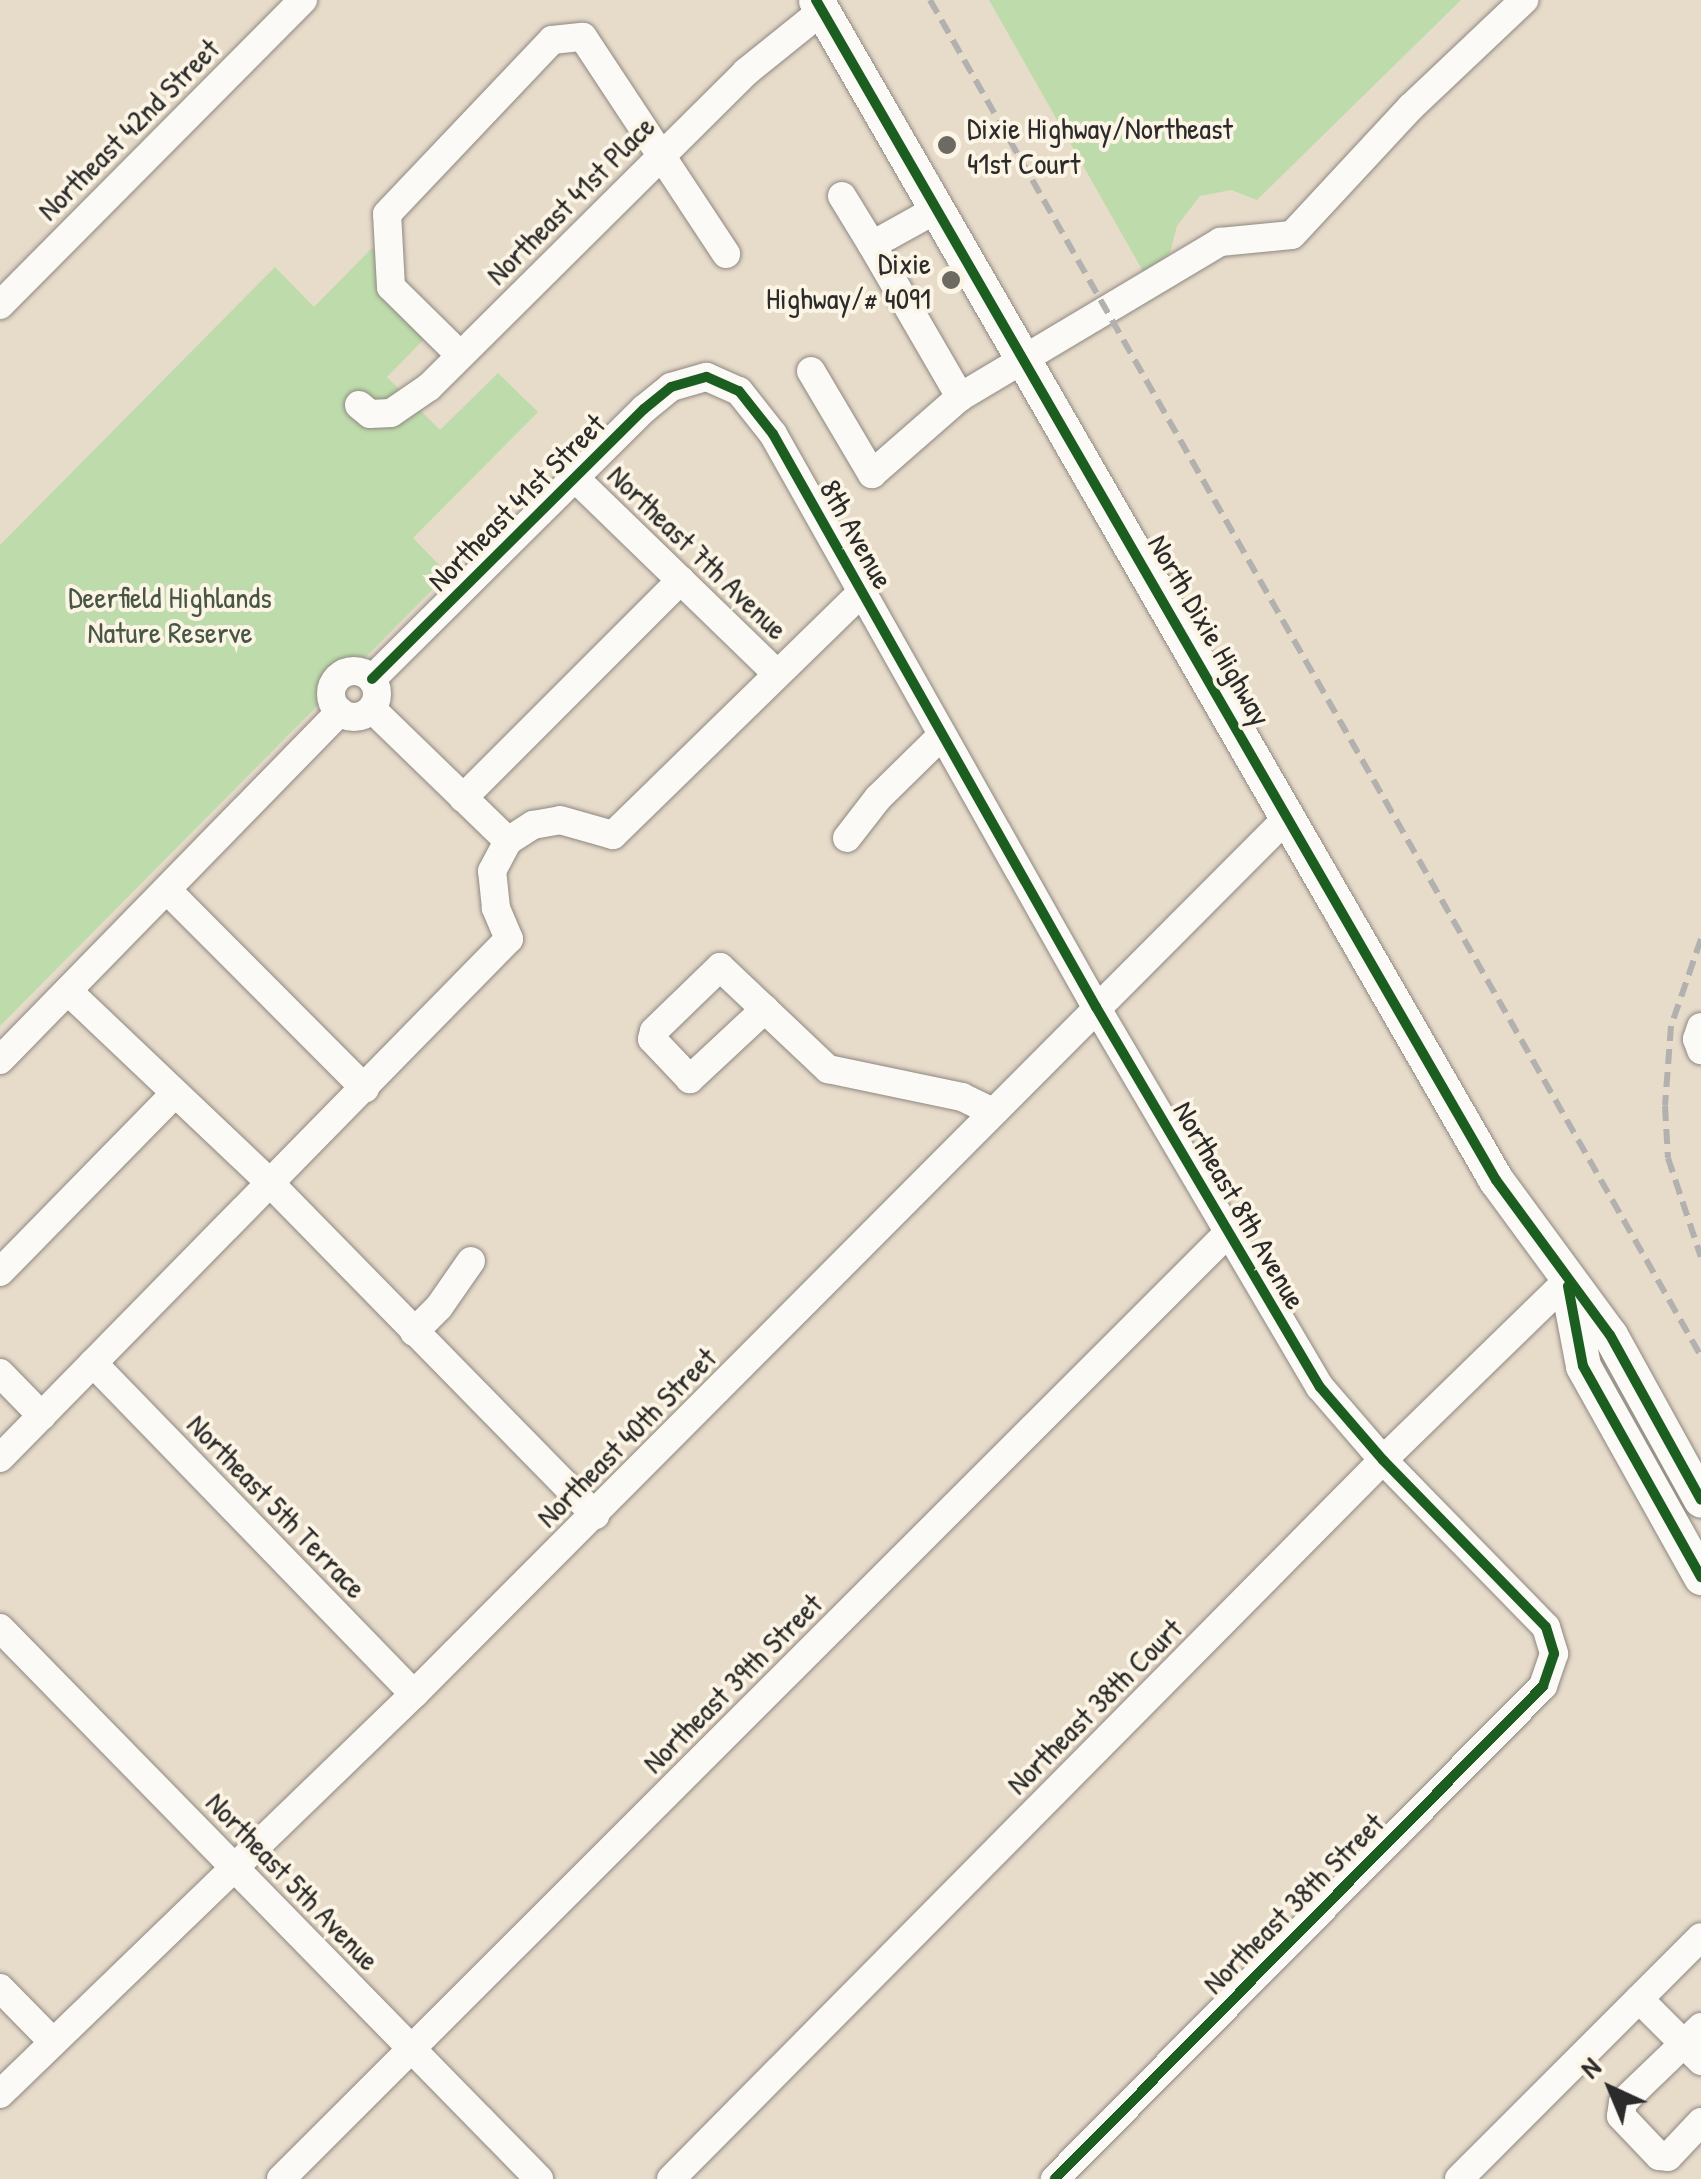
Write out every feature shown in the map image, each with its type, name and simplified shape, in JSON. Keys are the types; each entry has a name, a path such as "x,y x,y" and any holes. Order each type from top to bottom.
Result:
{"main road":[{"name":"North Dixie Highway","path":"819,5 1496,1180 1567,1282 1610,1335 1701,1500"},
{"name":"North Dixie Highway","path":"1567,1282 1583,1366 1701,1577"}],"street":[{"name":"Northeast 42nd Street","path":"0,304 303,0"},
{"path":"811,371 872,474 960,397 1220,242 1292,235 1411,107 1524,0"},
{"name":"Northeast 41st Place","path":"360,405 370,414 390,412 428,387 662,154 819,5"},
{"path":"455,360 391,287 387,214 552,40 583,37 726,254"},
{"path":"842,196 960,397"},
{"path":"872,245 937,209"},
{"name":"Northeast 41st Street","path":"372,680 671,387 708,378"},
{"name":"8th Avenue","path":"708,378 739,391 773,434 942,735"},
{"name":"Northeast 7th Avenue","path":"575,478 776,673"},
{"path":"464,798 681,580"},
{"path":"0,1458 509,939 496,908 492,871 508,841 533,825 560,820 613,835 861,593"},
{"path":"356,671 372,680 377,694 372,709 356,717 340,712 332,696 338,678 356,671"},
{"path":"372,709 508,841"},
{"path":"0,1060 340,712"},
{"path":"847,838 878,798 942,735"},
{"name":"Northeast 8th Avenue","path":"942,735 1096,1007 1320,1387 1383,1460 1546,1626 1554,1654"},
{"name":"Northeast 40th Street","path":"0,2094 236,1869 595,1515 1288,816"},
{"path":"168,890 366,1089"},
{"path":"68,991 270,1183 595,1515"},
{"path":"764,1010 828,1068 962,1097 993,1112"},
{"path":"1701,1027 1701,1050"},
{"path":"0,1272 176,1093"},
{"name":"Northeast 39th Street","path":"281,2179 1228,1233"},
{"path":"414,1332 438,1308 471,1261"},
{"name":"Northeast 38th Court","path":"671,2179 1383,1460 1567,1282"},
{"name":"Northeast 5th Terrace","path":"93,1363 414,1694"},
{"path":"0,1373 42,1416"},
{"name":"Northeast 5th Avenue","path":"0,1628 538,2179"},
{"name":"Northeast 38th Street","path":"1055,2179 1543,1686 1554,1654"},
{"path":"1459,2179 1701,1938"},
{"path":"0,1988 53,2042"},
{"path":"1639,2000 1695,2044 1623,2102 1621,2116 1659,2156 1668,2157 1701,2122"}],"green space":[{"path":"989,0 1461,0 1257,200 1231,190 1200,196 1177,226 1170,253 1144,273"},
{"name":"Deerfield Highlands Nature Reserve","path":"372,248 444,319 387,377 440,430 498,373 538,412 413,538 448,574 0,1026 0,545 275,267 314,307"}],"railway":[{"path":"930,0 1701,1356"},
{"path":"1701,939 1671,1026 1665,1106 1668,1158 1701,1257"}],"cycle path":[{"path":"816,0 1496,1180 1610,1335 1701,1500"},
{"path":"372,679 644,409 671,387 707,377 739,391 773,434 1096,1007 1320,1387 1383,1460 1546,1627 1554,1654 1543,1686 1055,2179"},
{"path":"1568,1286 1583,1366 1701,1577"}],"place":[{"name":"Dixie Highway/Northeast 41st Court","path":"947,145"},
{"name":"Dixie Highway/# 4091","path":"951,280"}]}
